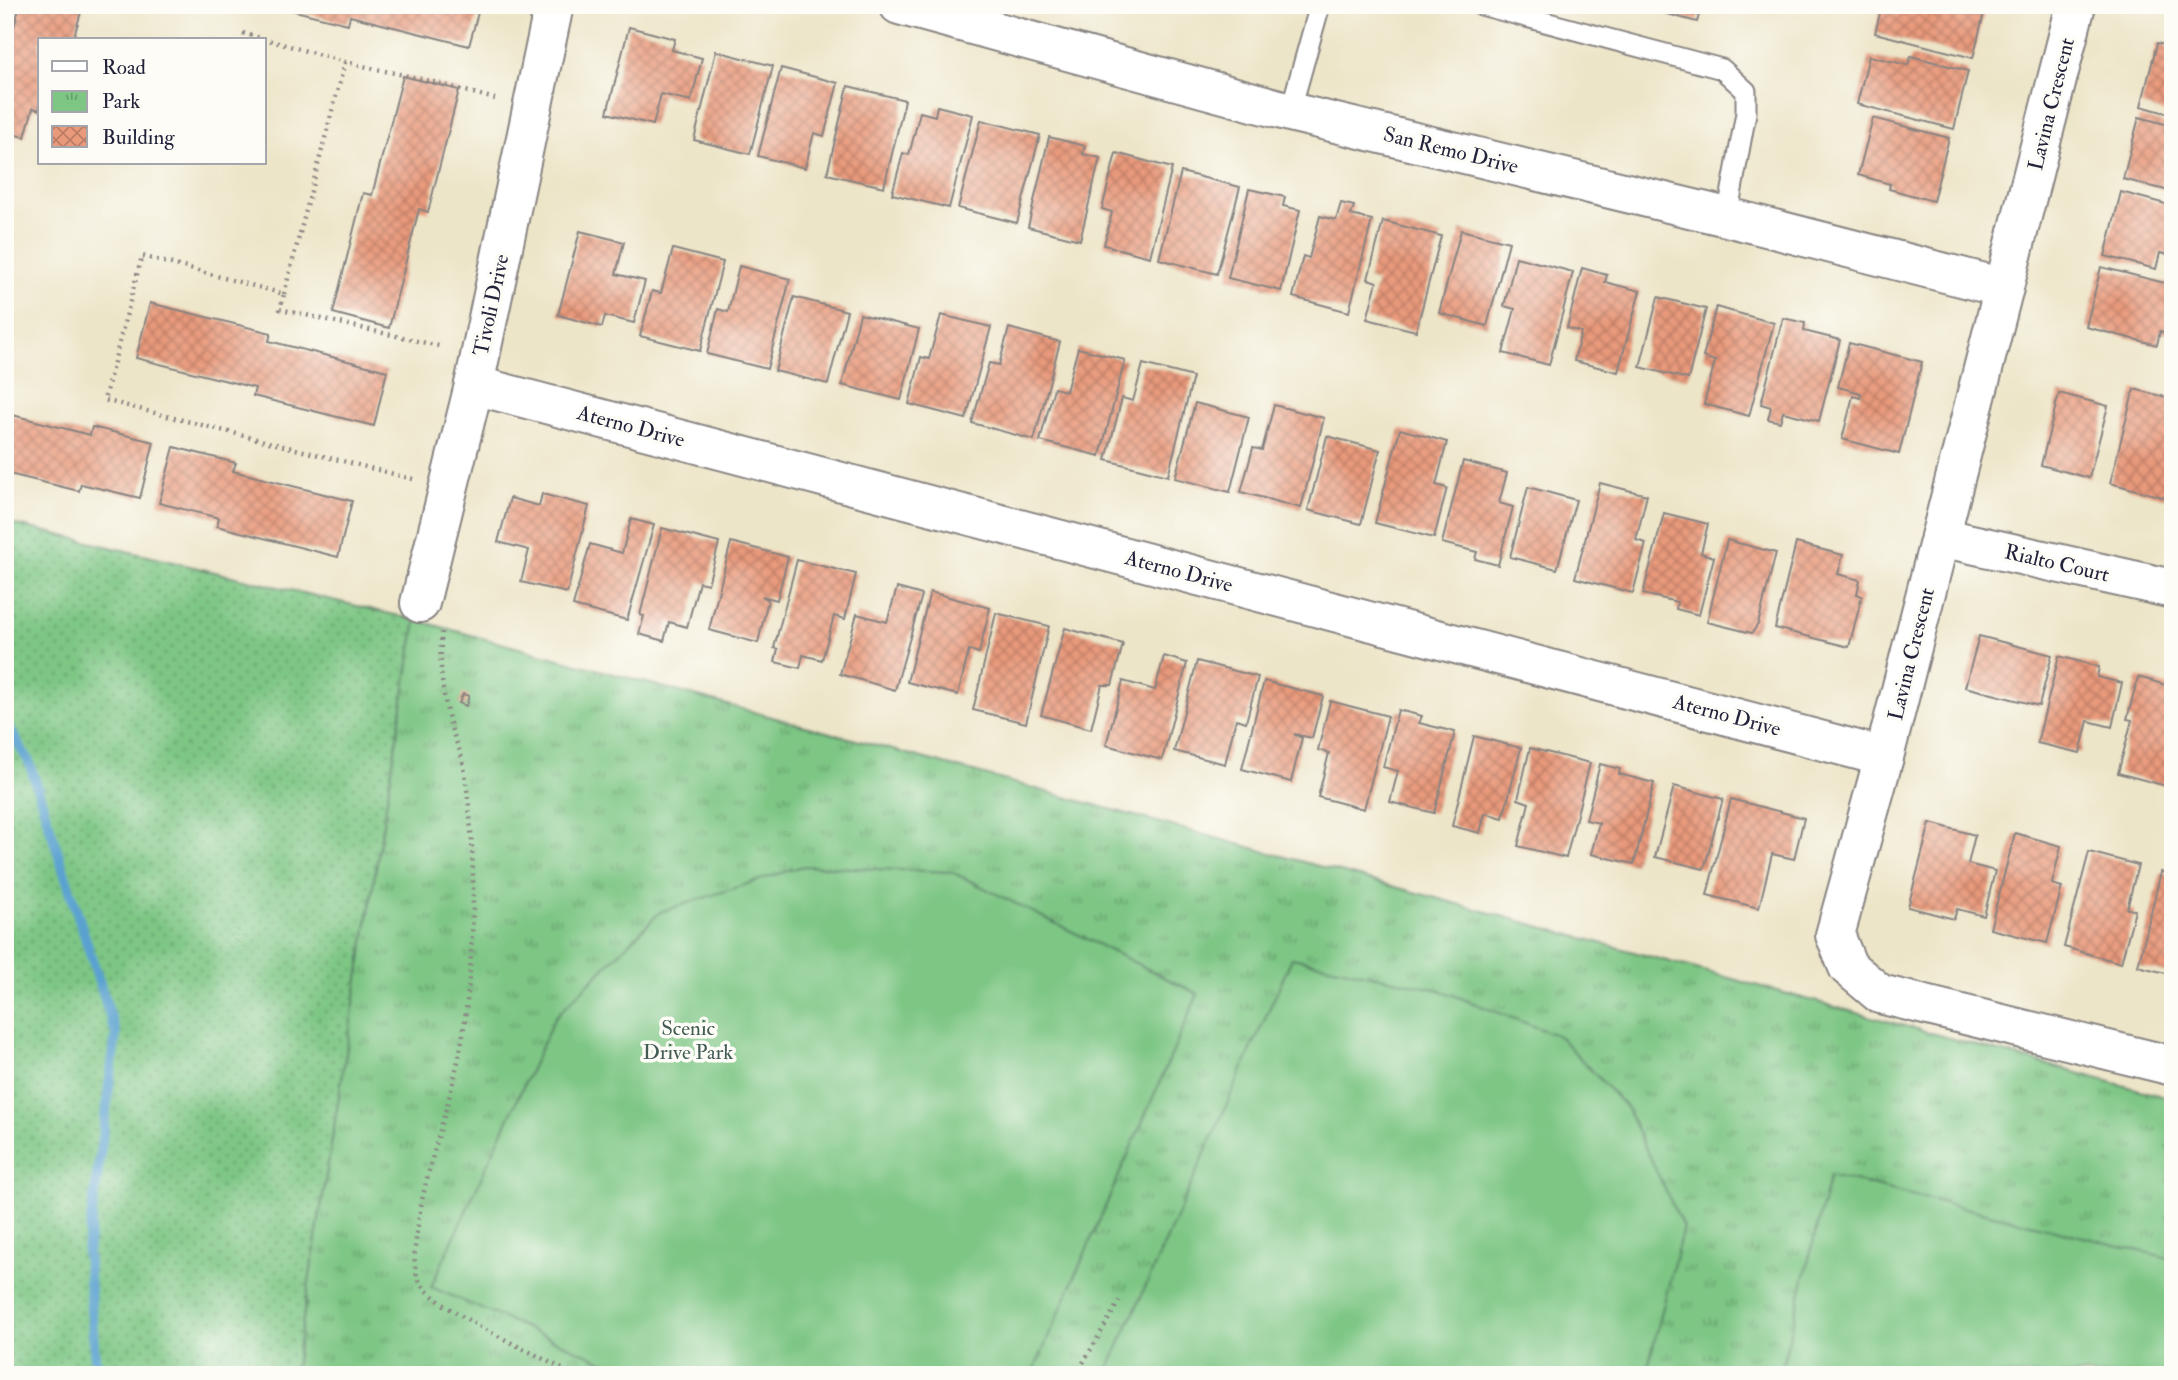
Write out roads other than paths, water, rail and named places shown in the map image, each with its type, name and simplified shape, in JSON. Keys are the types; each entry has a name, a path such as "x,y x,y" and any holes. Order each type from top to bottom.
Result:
{"street":[{"name":"Tivoli Drive","path":"420,603 474,384 554,5"},
{"name":"San Remo Drive","path":"899,5 1290,111 1727,217 2004,288"},
{"name":"Lavina Crescent","path":"2076,5 1884,757 1835,935 1848,967 1880,994 2173,1066"},
{"name":"Aterno Drive","path":"474,384 1884,757"},
{"name":"Rialto Court","path":"1940,537 2173,590"}],"lane":[{"path":"1290,111 1320,5"},
{"path":"1481,5 1722,69 1746,90 1746,113 1727,217"}],"waterway":[{"path":"5,721 29,762 116,1034 87,1252 95,1360 105,1375"}],"park label":[{"name":"Scenic Drive Park","path":"688,1040"}]}
